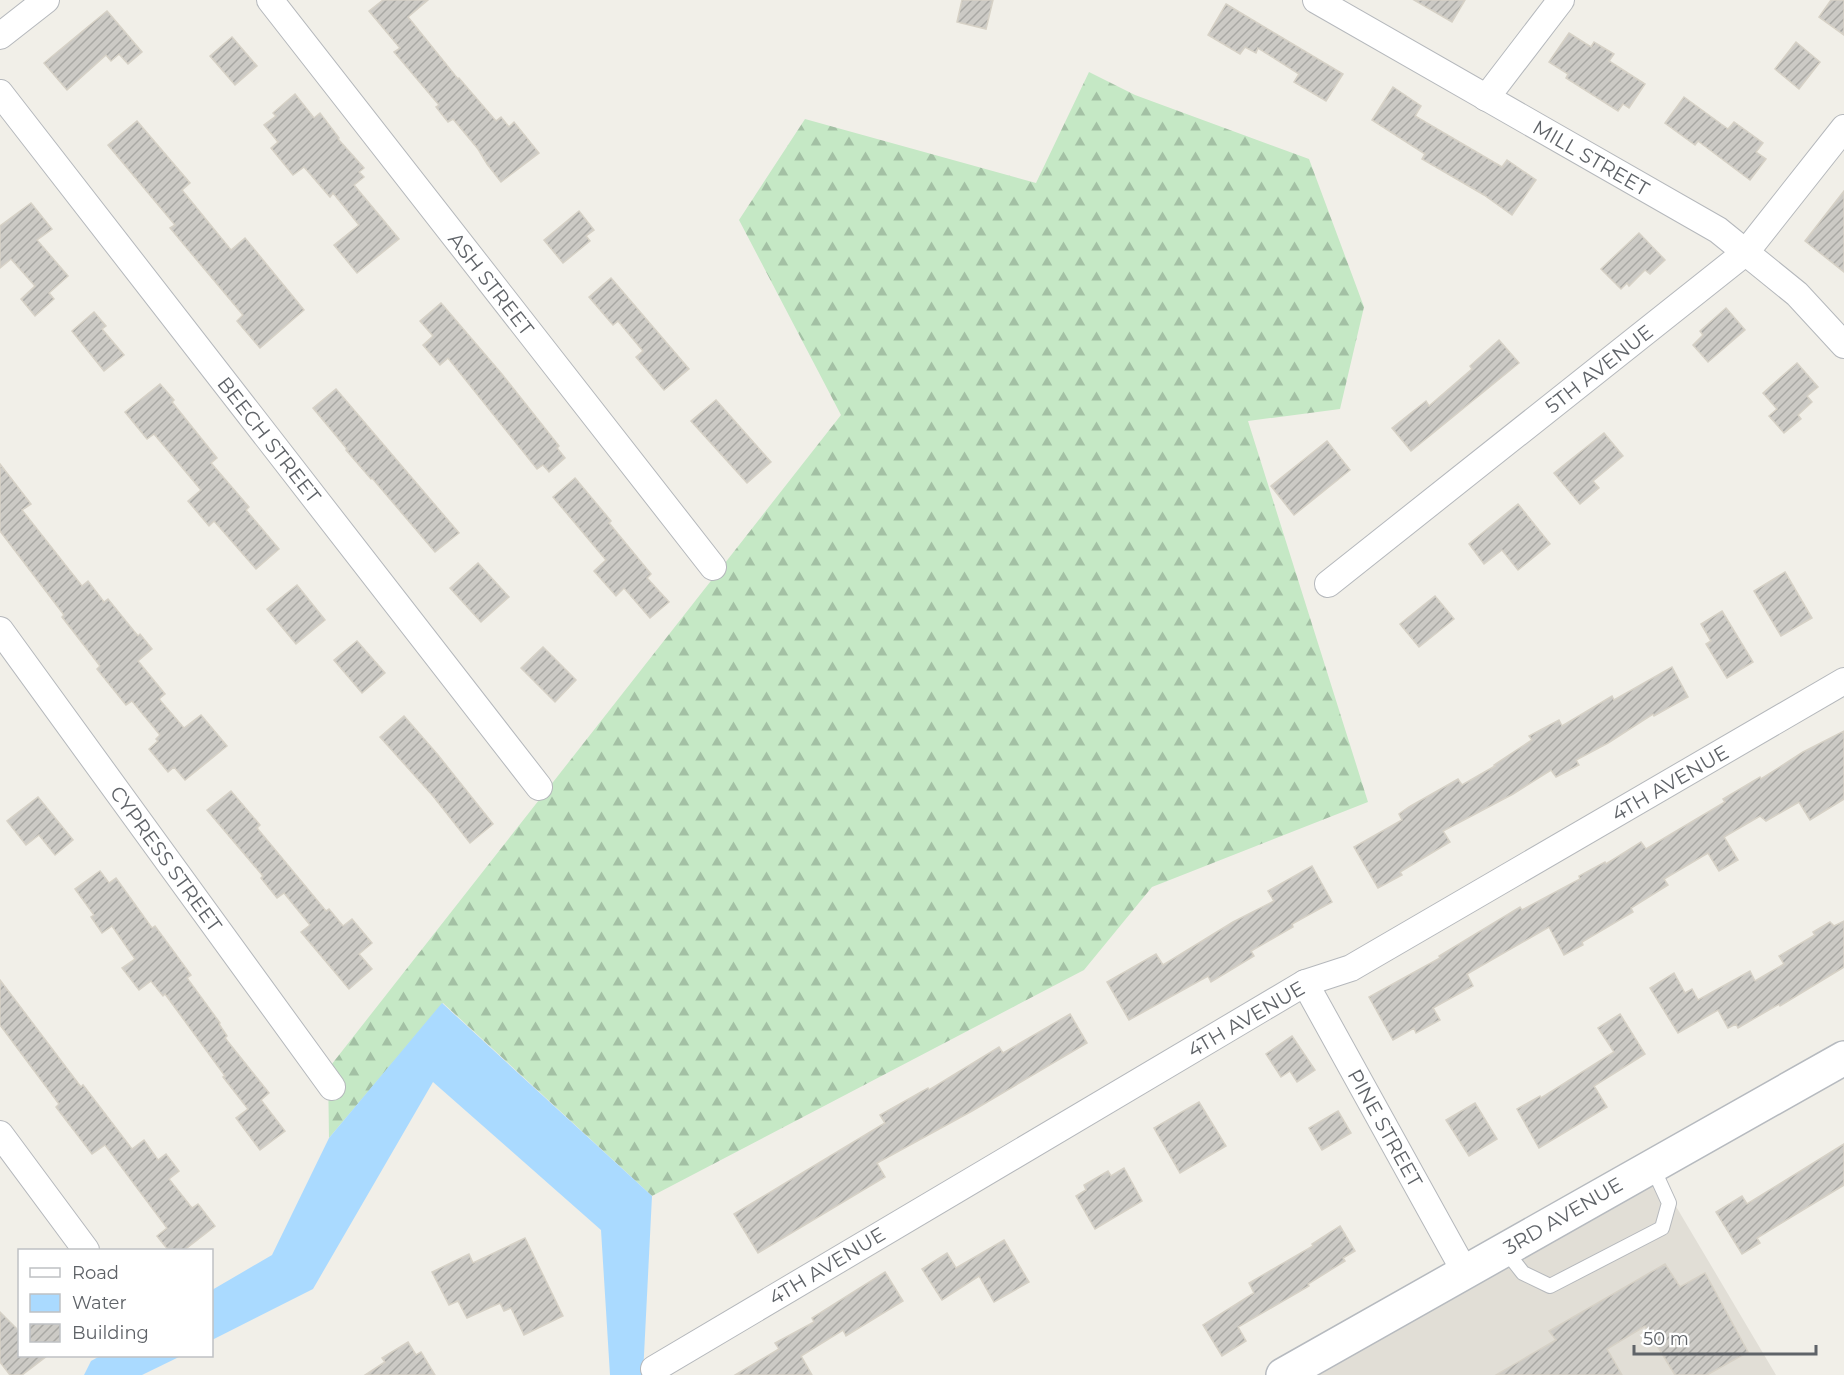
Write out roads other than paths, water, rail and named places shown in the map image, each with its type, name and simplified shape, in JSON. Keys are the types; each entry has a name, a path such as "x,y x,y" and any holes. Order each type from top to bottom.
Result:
{"main road":[{"name":"3RD AVENUE","path":"1283,1375 1844,1058"}],"street":[{"path":"0,36 46,0"},
{"name":"ASH STREET","path":"270,0 713,567"},
{"name":"MILL STREET","path":"1316,0 1718,230 1797,294 1844,345"},
{"path":"1486,98 1560,0"},
{"name":"BEECH STREET","path":"0,93 539,787"},
{"name":"5TH AVENUE","path":"1328,584 1746,252 1844,128"},
{"name":"CYPRESS STREET","path":"0,630 332,1087"},
{"name":"4TH AVENUE","path":"654,1369 1305,983 1351,968 1844,681"},
{"name":"PINE STREET","path":"1305,983 1465,1272"},
{"path":"0,1134 85,1249"}],"lane":[{"path":"1505,1250 1523,1273 1550,1286 1662,1228 1669,1203 1652,1166"}],"water":[{"path":"442,1003 652,1196 643,1375 610,1375 601,1230 433,1082 313,1289 213,1339 213,1289 272,1255 329,1138"},
{"path":"98,1357 179,1357 142,1375 84,1375 91,1361"}]}
